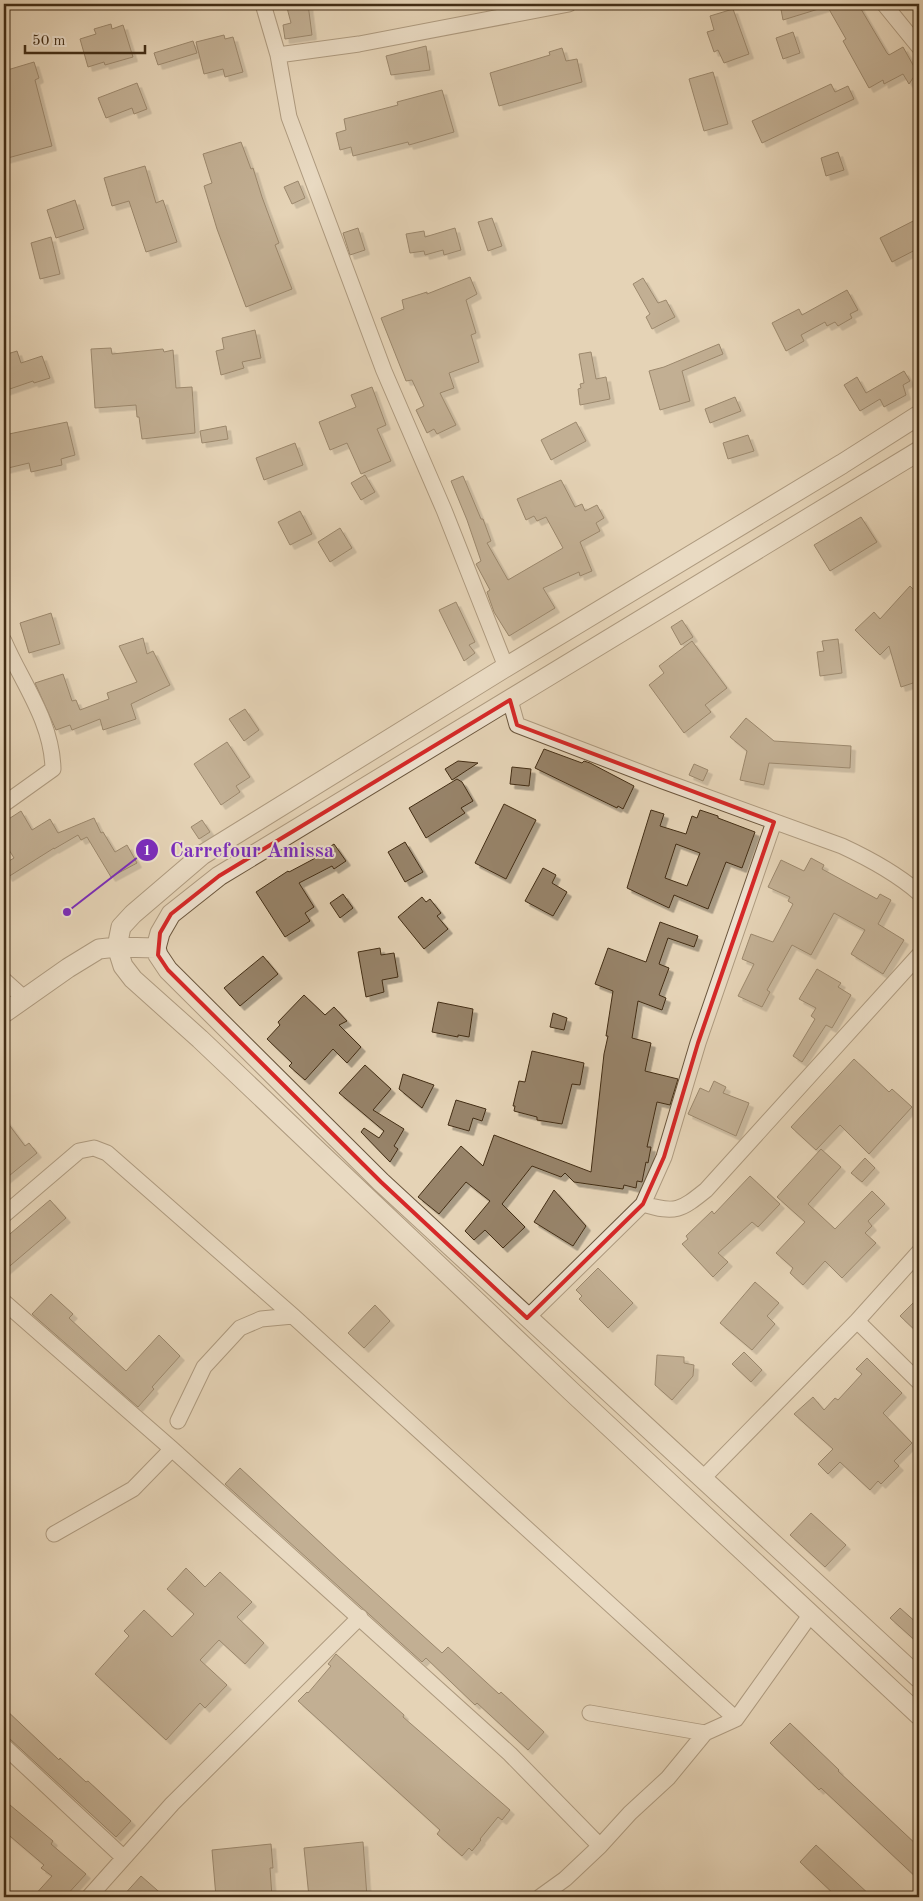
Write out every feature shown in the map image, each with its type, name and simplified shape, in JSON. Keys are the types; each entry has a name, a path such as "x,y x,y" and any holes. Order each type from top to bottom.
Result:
{"street":[{"path":"263,4 278,55 289,117 384,371 444,510 506,667"},
{"path":"278,55 359,44 569,4"},
{"path":"884,4 919,47"},
{"path":"919,415 202,855 133,914 122,927 117,947 123,966 133,979 200,1039 558,1378 919,1715"},
{"path":"919,451 219,876 171,914 160,933 156,948 158,955 168,970 381,1182 919,1678"},
{"path":"4,642 43,719 53,758 53,768 4,804"},
{"path":"510,700 517,725 663,781 842,846 868,858 909,884 919,893"},
{"path":"527,1318 644,1204 664,1157 698,1043 774,822"},
{"path":"4,1013 99,949 117,947 156,948"},
{"path":"644,1204 668,1210 685,1207 706,1190 919,955"},
{"path":"4,980 24,998"},
{"path":"4,1215 79,1151 94,1148 107,1153 293,1316 736,1719"},
{"path":"702,1479 857,1321 919,1252"},
{"path":"4,1302 172,1448 510,1754 600,1846"},
{"path":"178,1421 204,1367 240,1328 261,1319 293,1316"},
{"path":"857,1321 919,1382"},
{"path":"54,1534 133,1489 172,1448"},
{"path":"540,1897 565,1879 600,1846 630,1813 668,1778 705,1733 736,1719 811,1614"},
{"path":"89,1897 172,1804 360,1618"},
{"path":"590,1713 705,1733"},
{"path":"4,1746 124,1858"}],"highlighted area":[{"path":"510,700 517,725 774,822 698,1043 664,1157 643,1204 527,1318 381,1182 168,970 158,955 160,933 171,914 219,876"}],"building":[{"path":"286,4 308,4 312,35 285,39 283,25 291,23"},
{"path":"780,4 824,4 825,7 783,20"},
{"path":"826,4 858,4 889,55 903,47 917,72 909,84 903,74 884,84 883,80 869,88 843,41 846,39"},
{"path":"733,9 749,54 724,63 718,50 714,52 707,32 714,30 710,16"},
{"path":"111,24 112,29 123,25 133,57 105,65 104,62 88,67 80,39 96,34 94,29"},
{"path":"793,32 800,53 783,59 776,38"},
{"path":"224,35 225,39 233,37 243,72 225,77 223,69 204,74 196,42"},
{"path":"193,41 197,53 158,65 154,53"},
{"path":"426,46 430,70 391,75 386,56"},
{"path":"562,48 566,61 577,59 582,82 499,106 490,73 550,55 549,52"},
{"path":"34,62 39,78 35,80 52,146 4,159 4,71"},
{"path":"713,72 728,124 704,131 689,79"},
{"path":"137,83 147,109 134,114 132,108 106,118 98,98"},
{"path":"831,84 835,92 848,86 854,99 762,143 752,121"},
{"path":"442,90 454,132 409,145 408,142 353,156 351,147 340,150 336,133 346,130 344,119 398,105 397,102"},
{"path":"241,142 251,169 253,168 279,243 275,245 292,289 246,307 217,229 204,186 212,183 203,154"},
{"path":"838,152 844,170 826,176 821,158"},
{"path":"145,166 156,203 163,200 177,242 146,252 129,201 112,206 104,178"},
{"path":"298,181 305,198 292,204 284,187"},
{"path":"75,200 84,229 56,238 47,210"},
{"path":"492,218 502,246 488,251 478,222"},
{"path":"919,218 919,248 892,262 880,238"},
{"path":"358,228 365,250 350,255 343,233"},
{"path":"455,228 461,250 444,255 443,250 425,255 424,251 410,253 406,234 424,231 425,237"},
{"path":"51,237 60,274 40,279 31,243"},
{"path":"470,277 477,294 466,300 476,333 471,335 479,362 449,373 454,388 440,393 456,425 437,434 434,429 427,433 416,410 424,406 412,380 406,381 381,318 404,309 402,300 427,292 427,294"},
{"path":"643,278 658,303 666,300 675,317 652,329 646,317 650,314 633,284"},
{"path":"847,290 858,310 850,314 852,318 838,326 835,322 827,326 825,322 801,335 804,341 786,351 772,323 799,309 802,315"},
{"path":"255,330 261,358 242,362 244,368 221,375 216,351 224,349 222,338"},
{"path":"719,344 723,354 682,371 690,401 660,410 649,371 664,367"},
{"path":"111,348 112,354 163,349 164,352 173,350 176,388 192,387 195,433 142,439 136,405 95,408 91,349"},
{"path":"17,351 21,363 42,356 50,378 34,383 33,381 4,391 4,355"},
{"path":"591,352 596,379 606,377 610,399 580,405 578,389 581,388 580,384 584,383 579,354"},
{"path":"904,371 910,381 903,385 906,395 884,407 880,399 860,411 844,385 857,377 866,393"},
{"path":"372,387 386,425 377,429 391,461 361,474 347,443 330,450 319,422 356,407 351,395"},
{"path":"735,397 741,411 710,423 705,409"},
{"path":"67,422 75,455 61,459 62,465 31,472 29,463 4,469 4,435"},
{"path":"576,422 586,441 551,460 541,440"},
{"path":"226,426 228,439 202,443 200,431"},
{"path":"748,435 754,451 728,459 723,443"},
{"path":"295,443 303,465 264,480 256,458"},
{"path":"365,475 375,492 361,500 351,483"},
{"path":"463,476 491,541 487,543 508,580 563,548 546,517 537,521 534,516 526,520 517,499 561,480 575,507 582,504 585,511 597,505 604,518 596,523 600,531 580,542 592,571 580,576 579,572 543,588 555,608 509,636 494,612 487,592 490,590 476,564 481,561 451,481"},
{"path":"300,511 312,534 290,545 278,522"},
{"path":"861,517 877,542 830,571 814,545"},
{"path":"340,528 352,548 330,562 318,542"},
{"path":"910,586 919,595 919,681 901,687 889,646 880,655 855,630 874,612 880,619"},
{"path":"456,602 475,642 469,645 475,653 464,661 439,610"},
{"path":"51,613 60,644 29,653 20,623"},
{"path":"682,620 693,637 681,645 671,627"},
{"path":"143,638 147,654 153,651 170,685 131,704 136,719 103,730 100,719 72,730 70,725 56,730 35,683 63,674 72,701 76,700 80,710 109,699 107,693 137,682 119,646"},
{"path":"838,639 842,673 820,676 817,652 824,651 822,641"},
{"path":"692,641 727,688 705,705 711,712 684,733 649,685 664,673 659,666"},
{"path":"245,709 259,730 244,741 229,719"},
{"path":"746,718 774,741 851,746 850,768 769,763 764,785 740,780 747,751 730,737"},
{"path":"227,742 250,777 236,786 240,792 221,805 194,764"},
{"path":"544,749 582,763 584,761 590,763 634,786 623,809 618,806 617,808 535,768"},
{"path":"458,761 478,763 452,780 445,769"},
{"path":"694,764 708,770 703,781 689,775"},
{"path":"512,767 531,769 529,786 510,784"},
{"path":"457,779 462,782 473,801 461,808 465,813 426,838 409,808"},
{"path":"504,804 536,820 506,879 475,863"},
{"path":"651,810 664,814 660,826 686,834 692,816 697,818 700,810 755,832 742,868 726,862 708,909 674,895 669,908 627,888","holes":["676,844 700,853 687,886 665,878"]},
{"path":"21,811 32,830 50,819 58,833 94,818 101,833 103,832 115,852 127,845 137,863 111,877 87,837 81,840 78,835 8,877 4,870 4,864 14,858 4,842 4,822"},
{"path":"202,820 210,832 199,839 191,827"},
{"path":"405,842 423,872 405,882 388,852"},
{"path":"334,844 346,861 334,869 332,866 299,883 314,907 305,913 310,921 285,937 256,892 288,871 323,854 322,852"},
{"path":"811,858 824,865 822,869 877,899 880,894 891,900 878,924 904,940 883,974 851,954 865,930 834,913 811,955 792,945 767,990 770,992 762,1007 738,996 754,964 742,959 751,934 773,942 793,904 788,901 790,897 768,887 781,860 804,871"},
{"path":"543,868 556,875 552,883 567,892 553,916 525,901"},
{"path":"343,894 353,908 340,918 330,903"},
{"path":"422,897 426,902 430,899 441,913 437,916 448,929 424,949 398,917"},
{"path":"660,922 698,936 694,947 668,938 659,964 669,968 659,995 666,998 662,1010 638,1001 632,1038 651,1043 645,1071 678,1079 670,1105 657,1102 647,1147 651,1147 648,1163 646,1162 642,1182 637,1181 636,1188 624,1185 623,1189 574,1182 565,1173 561,1177 532,1166 502,1204 525,1227 503,1248 485,1230 474,1240 465,1231 490,1201 466,1182 439,1214 418,1197 461,1146 483,1166 494,1135 591,1172 604,1054 608,1036 606,1036 613,991 595,984 608,948 646,962"},
{"path":"380,948 381,955 394,953 398,977 382,980 384,992 366,997 358,952"},
{"path":"263,956 278,974 240,1006 224,988"},
{"path":"817,969 841,983 838,987 851,995 832,1028 826,1025 802,1062 793,1056 815,1019 811,1016 816,1008 799,999"},
{"path":"304,995 325,1015 334,1007 347,1021 339,1025 361,1047 347,1063 333,1049 305,1080 289,1066 292,1063 267,1039 280,1025 278,1022"},
{"path":"438,1002 473,1009 469,1037 432,1032"},
{"path":"553,1013 567,1018 564,1030 550,1027"},
{"path":"532,1051 584,1063 580,1085 572,1084 562,1124 537,1120 537,1117 514,1111 515,1106 513,1106 519,1081 525,1082"},
{"path":"854,1059 889,1092 892,1089 912,1107 869,1154 840,1125 816,1150 791,1127"},
{"path":"365,1065 391,1089 373,1110 404,1129 394,1146 398,1149 390,1162 361,1132 364,1128 379,1138 384,1131 339,1093"},
{"path":"403,1074 434,1085 422,1108 399,1089"},
{"path":"714,1081 726,1087 723,1093 749,1103 736,1136 688,1114 700,1088 709,1092"},
{"path":"456,1100 486,1109 482,1121 473,1118 469,1131 448,1125"},
{"path":"4,1118 25,1146 29,1143 37,1153 4,1180"},
{"path":"821,1149 841,1167 808,1204 835,1229 872,1191 885,1204 868,1221 872,1226 865,1233 876,1243 842,1278 825,1261 803,1285 790,1273 793,1268 776,1253 805,1222 777,1197"},
{"path":"865,1158 875,1168 862,1182 851,1173"},
{"path":"750,1176 780,1204 758,1227 752,1222 718,1253 728,1262 713,1277 682,1244 688,1239 686,1236 712,1211 714,1214"},
{"path":"554,1190 586,1226 573,1246 534,1222"},
{"path":"50,1200 66,1218 4,1271 4,1239"},
{"path":"598,1268 633,1303 608,1328 579,1299 582,1296 576,1290"},
{"path":"755,1282 779,1303 767,1316 775,1324 752,1350 720,1323"},
{"path":"51,1294 73,1314 69,1318 126,1371 159,1335 180,1356 152,1387 154,1389 138,1407 32,1314"},
{"path":"919,1297 919,1334 900,1316"},
{"path":"375,1305 390,1321 364,1348 348,1333"},
{"path":"744,1352 762,1370 751,1382 732,1364"},
{"path":"657,1355 684,1357 684,1363 694,1365 693,1376 672,1400 655,1385"},
{"path":"867,1358 902,1393 883,1413 912,1443 894,1461 899,1466 881,1484 878,1481 870,1490 840,1462 828,1474 818,1464 833,1449 794,1414 813,1397 824,1410 835,1398 838,1400 862,1374 856,1369"},
{"path":"240,1468 442,1653 448,1647 544,1732 528,1750 477,1703 475,1705 426,1658 422,1662 225,1484"},
{"path":"811,1513 846,1545 825,1567 790,1535"},
{"path":"186,1568 205,1587 220,1572 252,1602 237,1617 264,1643 245,1664 219,1640 200,1660 227,1685 205,1708 200,1703 166,1740 95,1674 129,1636 124,1631 144,1610 172,1637 194,1614 167,1589"},
{"path":"900,1608 919,1625 919,1644 890,1618"},
{"path":"336,1654 404,1715 403,1717 510,1810 502,1820 498,1817 472,1851 469,1848 462,1856 437,1834 440,1830 298,1701 308,1693 331,1666 328,1664"},
{"path":"4,1708 59,1760 60,1758 86,1782 88,1781 131,1821 116,1837 10,1739 4,1737"},
{"path":"790,1723 919,1847 919,1880 770,1743"},
{"path":"4,1800 53,1841 51,1844 86,1874 65,1897 33,1897 52,1876 41,1868 44,1865 4,1831"},
{"path":"363,1842 367,1897 309,1897 304,1848"},
{"path":"271,1844 273,1868 270,1868 272,1897 216,1897 212,1850"},
{"path":"816,1845 872,1897 837,1897 800,1862"},
{"path":"141,1876 165,1897 122,1897"}],"place":[{"name":"Carrefour Amissa","path":"67,912"}]}
